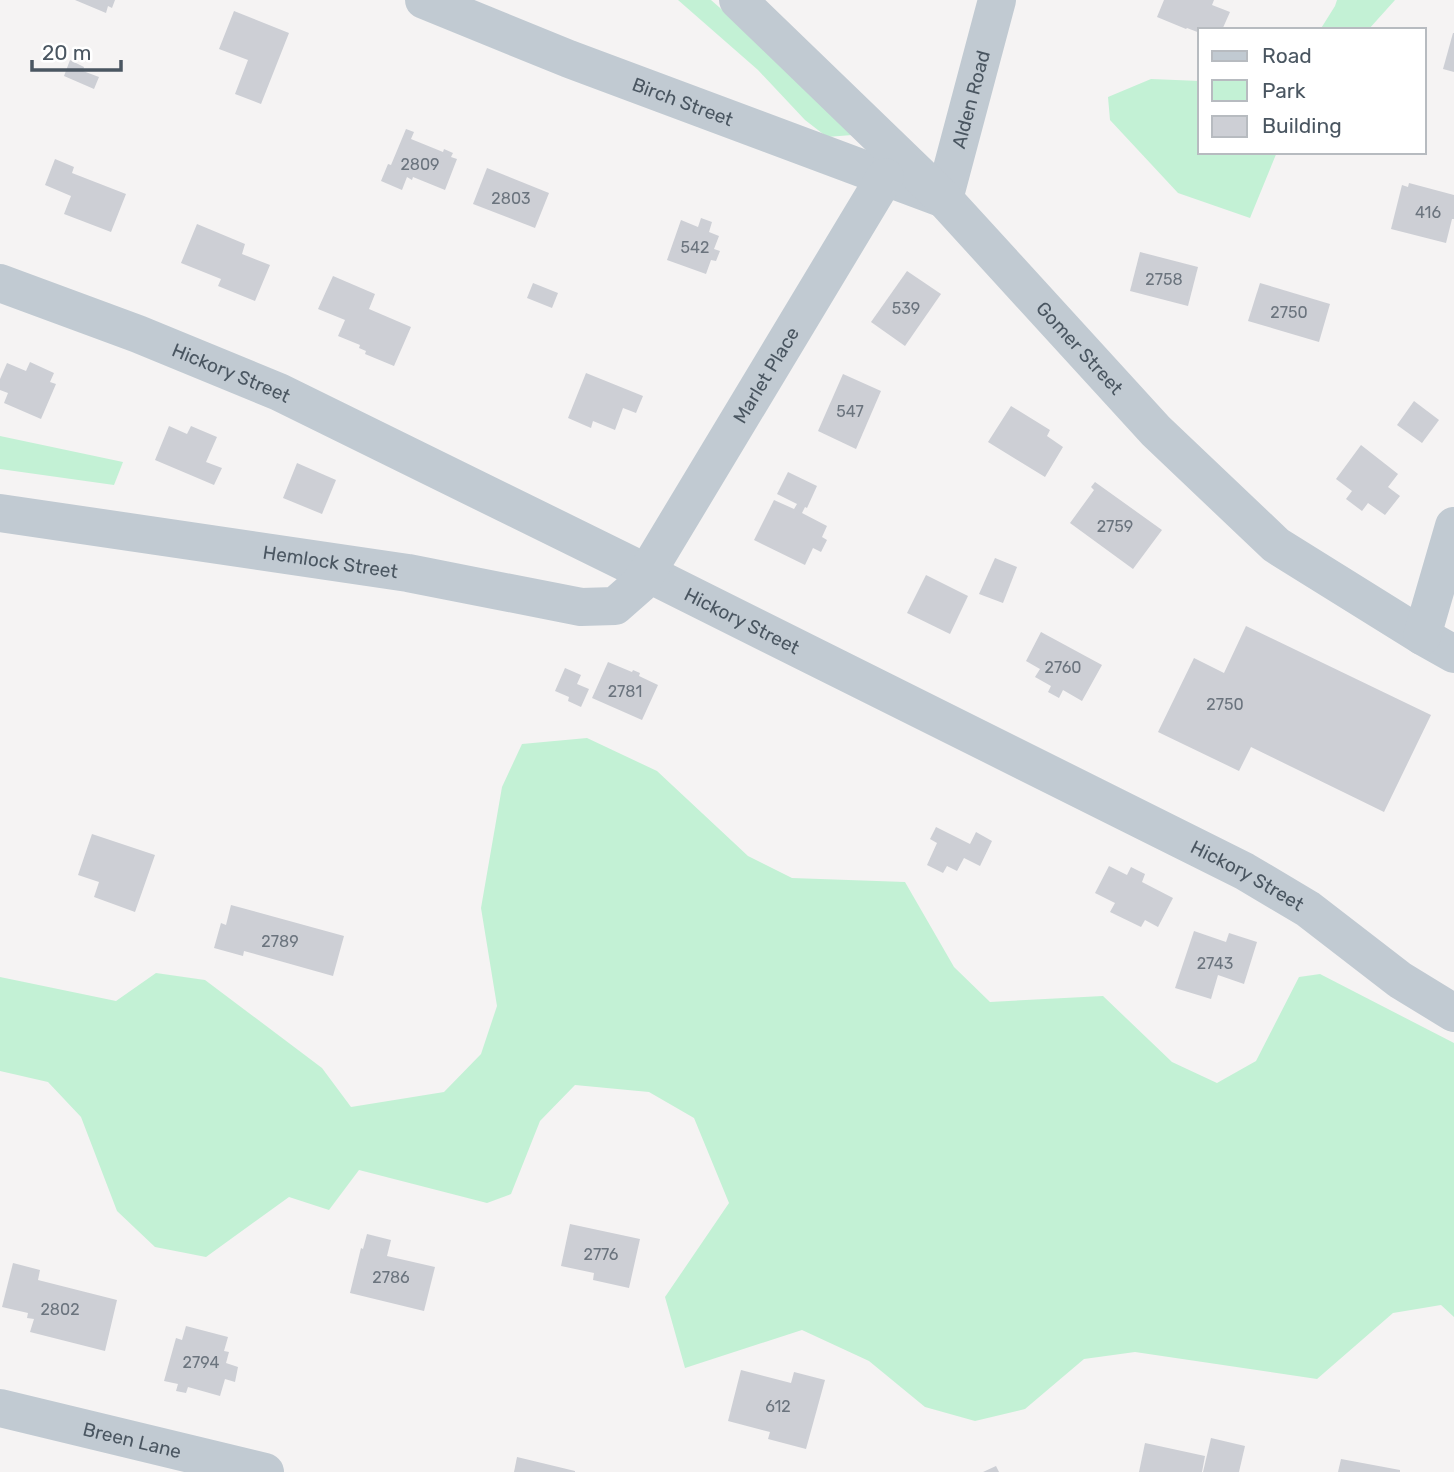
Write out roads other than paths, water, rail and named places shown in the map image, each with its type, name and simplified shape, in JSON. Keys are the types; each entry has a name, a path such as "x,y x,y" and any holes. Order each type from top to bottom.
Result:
{"street":[{"name":"Birch Street","path":"424,0 569,59 944,199"},
{"name":"Gomer Street","path":"738,0 944,199 1156,431 1276,545 1438,645"},
{"name":"Alden Road","path":"944,199 997,0"},
{"name":"Marlet Place","path":"647,573 885,177"},
{"name":"Hickory Street","path":"0,283 138,334 279,392 1244,871 1308,909 1400,980 1454,1013"},
{"name":"Hemlock Street","path":"0,513 408,573 581,607 615,606 640,584 647,573"},
{"path":"1438,645 1454,526"},
{"name":"Breen Lane","path":"0,1408 265,1472"}]}
